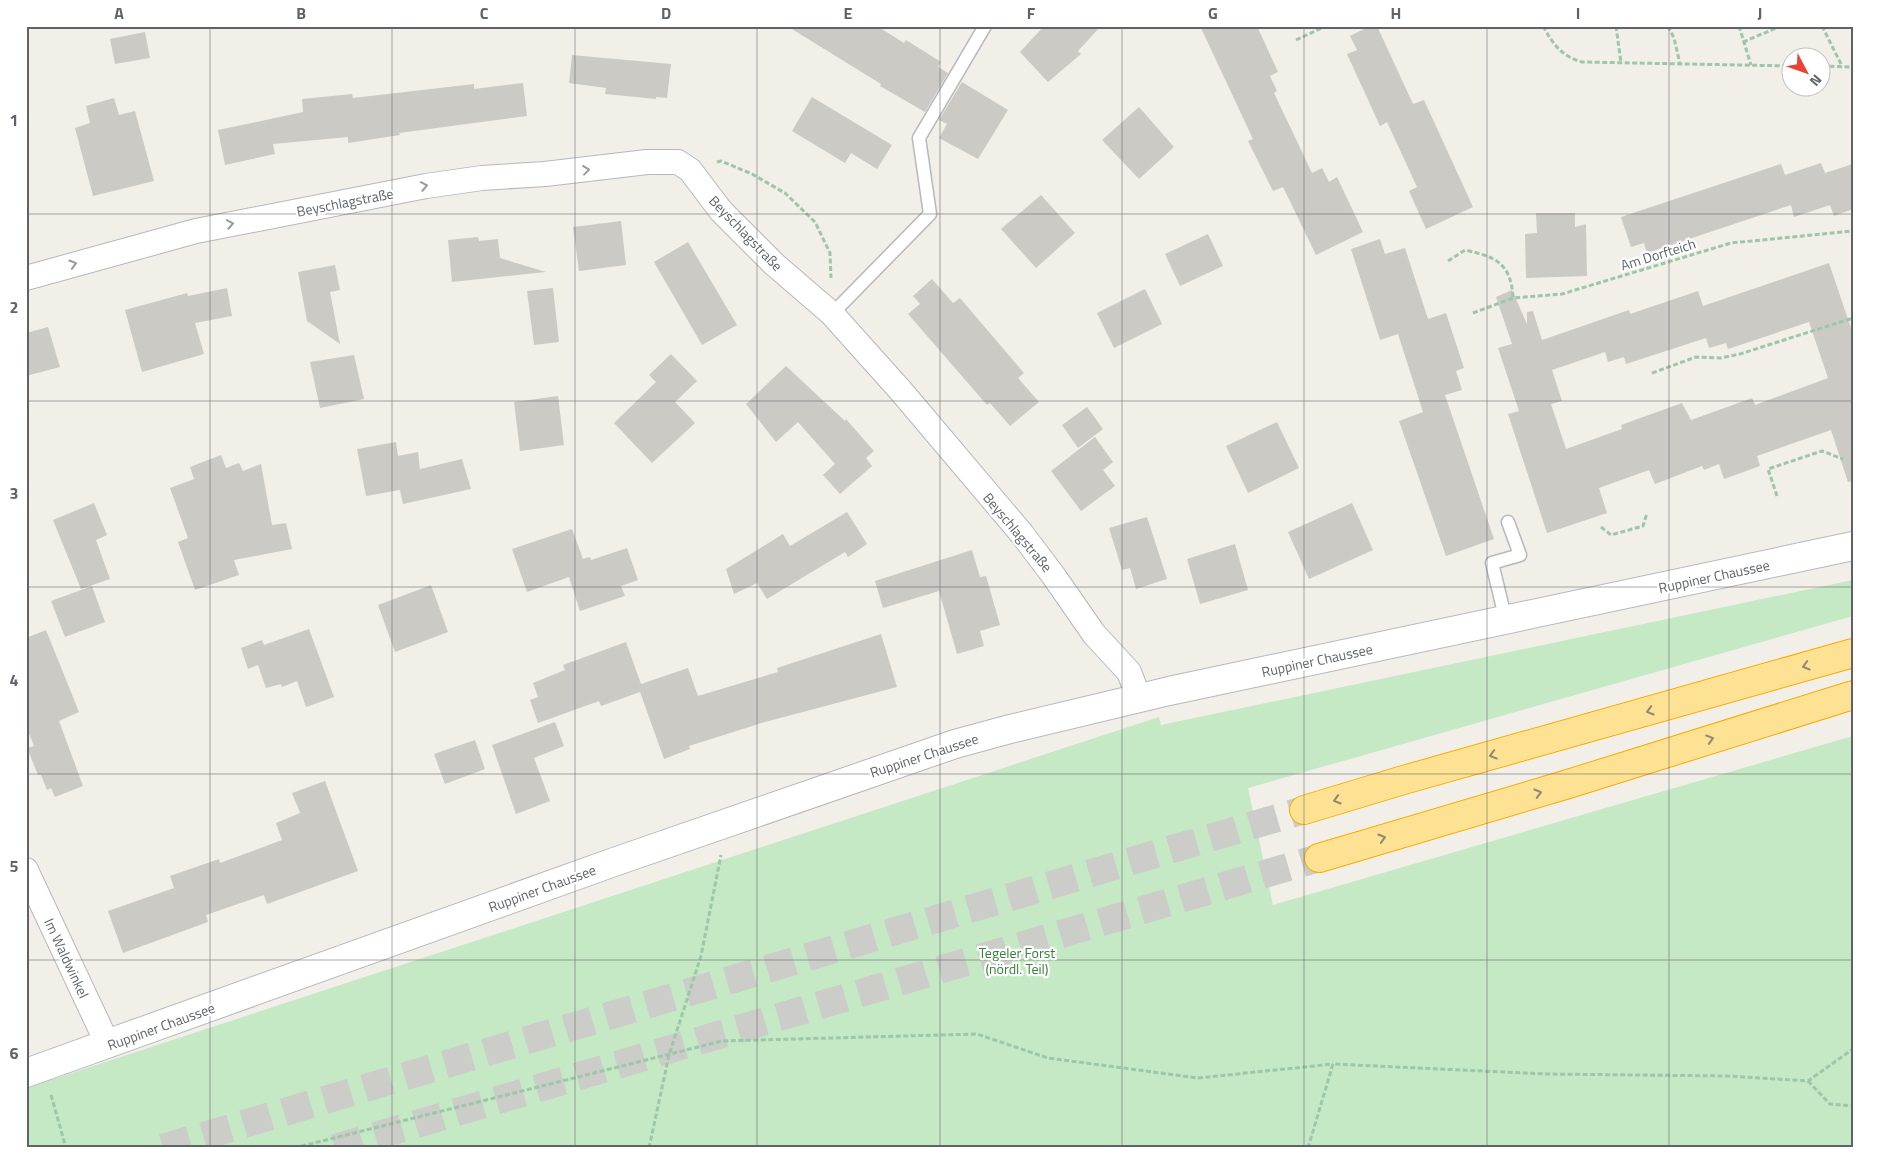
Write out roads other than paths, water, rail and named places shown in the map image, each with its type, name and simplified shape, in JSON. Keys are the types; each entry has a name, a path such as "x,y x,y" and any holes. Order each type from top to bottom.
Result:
{"highway":[{"path":"1304,810 1853,653"},
{"path":"1319,858 1853,695"}],"street":[{"name":"Beyschlagstraße","path":"26,278 196,232 426,186 482,178 546,174 647,162 678,162 690,170 721,211 774,264 832,314 1022,534 1054,575 1094,634 1129,672 1139,698"},
{"name":"Ruppiner Chaussee","path":"34,1070 728,822 955,744 1139,698 1853,546"},
{"name":"Im Waldwinkel","path":"26,870 108,1045"}],"lane":[{"path":"832,314 930,214 918,138 985,26"},
{"path":"1506,621 1492,563 1520,555 1508,522"}],"tunnel":[{"path":"163,1148 1304,810"},
{"path":"335,1148 1319,858"}],"park label":[{"name":"Tegeler Forst (nördl. Teil)","path":"1017,960"}]}
